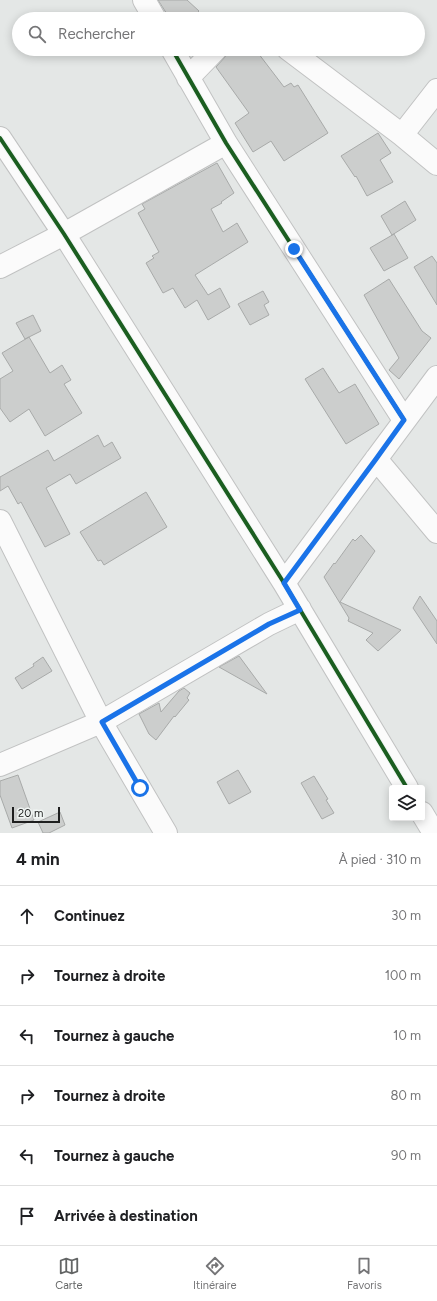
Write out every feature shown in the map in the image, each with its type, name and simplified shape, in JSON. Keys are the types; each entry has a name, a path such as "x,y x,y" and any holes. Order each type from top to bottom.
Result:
{"street":[{"path":"144,0 151,12"},
{"path":"176,56 226,143 404,420"},
{"path":"188,78 209,56"},
{"path":"297,56 402,135 437,164"},
{"path":"402,135 437,90"},
{"path":"0,138 64,234 284,583 405,785"},
{"path":"0,267 64,234 226,143"},
{"path":"284,583 437,377"},
{"path":"376,459 437,532"},
{"path":"0,521 102,722 166,833"},
{"path":"0,765 102,722 269,624 300,610"},
{"path":"425,819 434,833"}],"building":[{"path":"158,0 187,0 199,11 166,12"},
{"path":"260,56 284,87 291,83 294,87 298,85 328,133 284,161 271,141 253,152 235,123 249,113 216,67 225,57"},
{"path":"378,133 391,153 380,160 393,182 367,196 356,176 355,177 341,156"},
{"path":"217,163 234,193 221,202 222,203 211,209 223,232 237,223 248,242 195,275 208,295 220,288 230,307 208,320 197,300 185,308 173,288 163,293 146,263 154,258 152,256 159,252 138,213 145,209 142,204"},
{"path":"405,201 416,220 392,235 381,216"},
{"path":"394,234 408,258 384,271 370,248"},
{"path":"432,256 437,263 437,305 414,267"},
{"path":"389,279 422,331 431,338 399,379 389,370 399,358 364,295"},
{"path":"263,291 269,302 264,305 269,315 250,325 238,304"},
{"path":"33,315 41,331 25,339 16,323"},
{"path":"29,337 50,373 62,365 71,380 64,384 82,413 45,436 29,409 10,422 0,408 0,379 13,371 2,353"},
{"path":"323,368 339,393 355,384 379,424 346,444 305,379"},
{"path":"98,435 104,447 112,442 121,458 76,484 70,474 46,488 70,534 45,547 21,502 18,504 8,486 0,491 0,477 48,450 54,461"},
{"path":"146,492 167,527 104,565 101,560 98,561 80,532"},
{"path":"361,535 375,551 340,602 401,630 378,651 366,640 373,633 348,621 349,618 324,577 353,539 355,541"},
{"path":"420,596 437,621 437,644 413,608"},
{"path":"239,656 267,694 219,667"},
{"path":"43,657 52,671 22,689 15,678 34,666 33,664"},
{"path":"184,688 190,693 187,698 189,700 175,717 174,716 156,740 149,734 139,714 159,703 161,712 179,691"},
{"path":"238,770 251,792 229,804 217,782"},
{"path":"18,775 34,820 12,828 0,795 0,781"},
{"path":"314,776 328,799 326,800 334,813 322,819 301,783"},
{"path":"60,812 65,825 49,833 43,833 38,822"}],"cycle path":[{"path":"176,56 226,143 404,420"},
{"path":"0,138 64,234 284,583 405,785"}],"route":[{"path":"140,788 102,722 269,624 300,610 284,583 404,420 294,249"}]}
